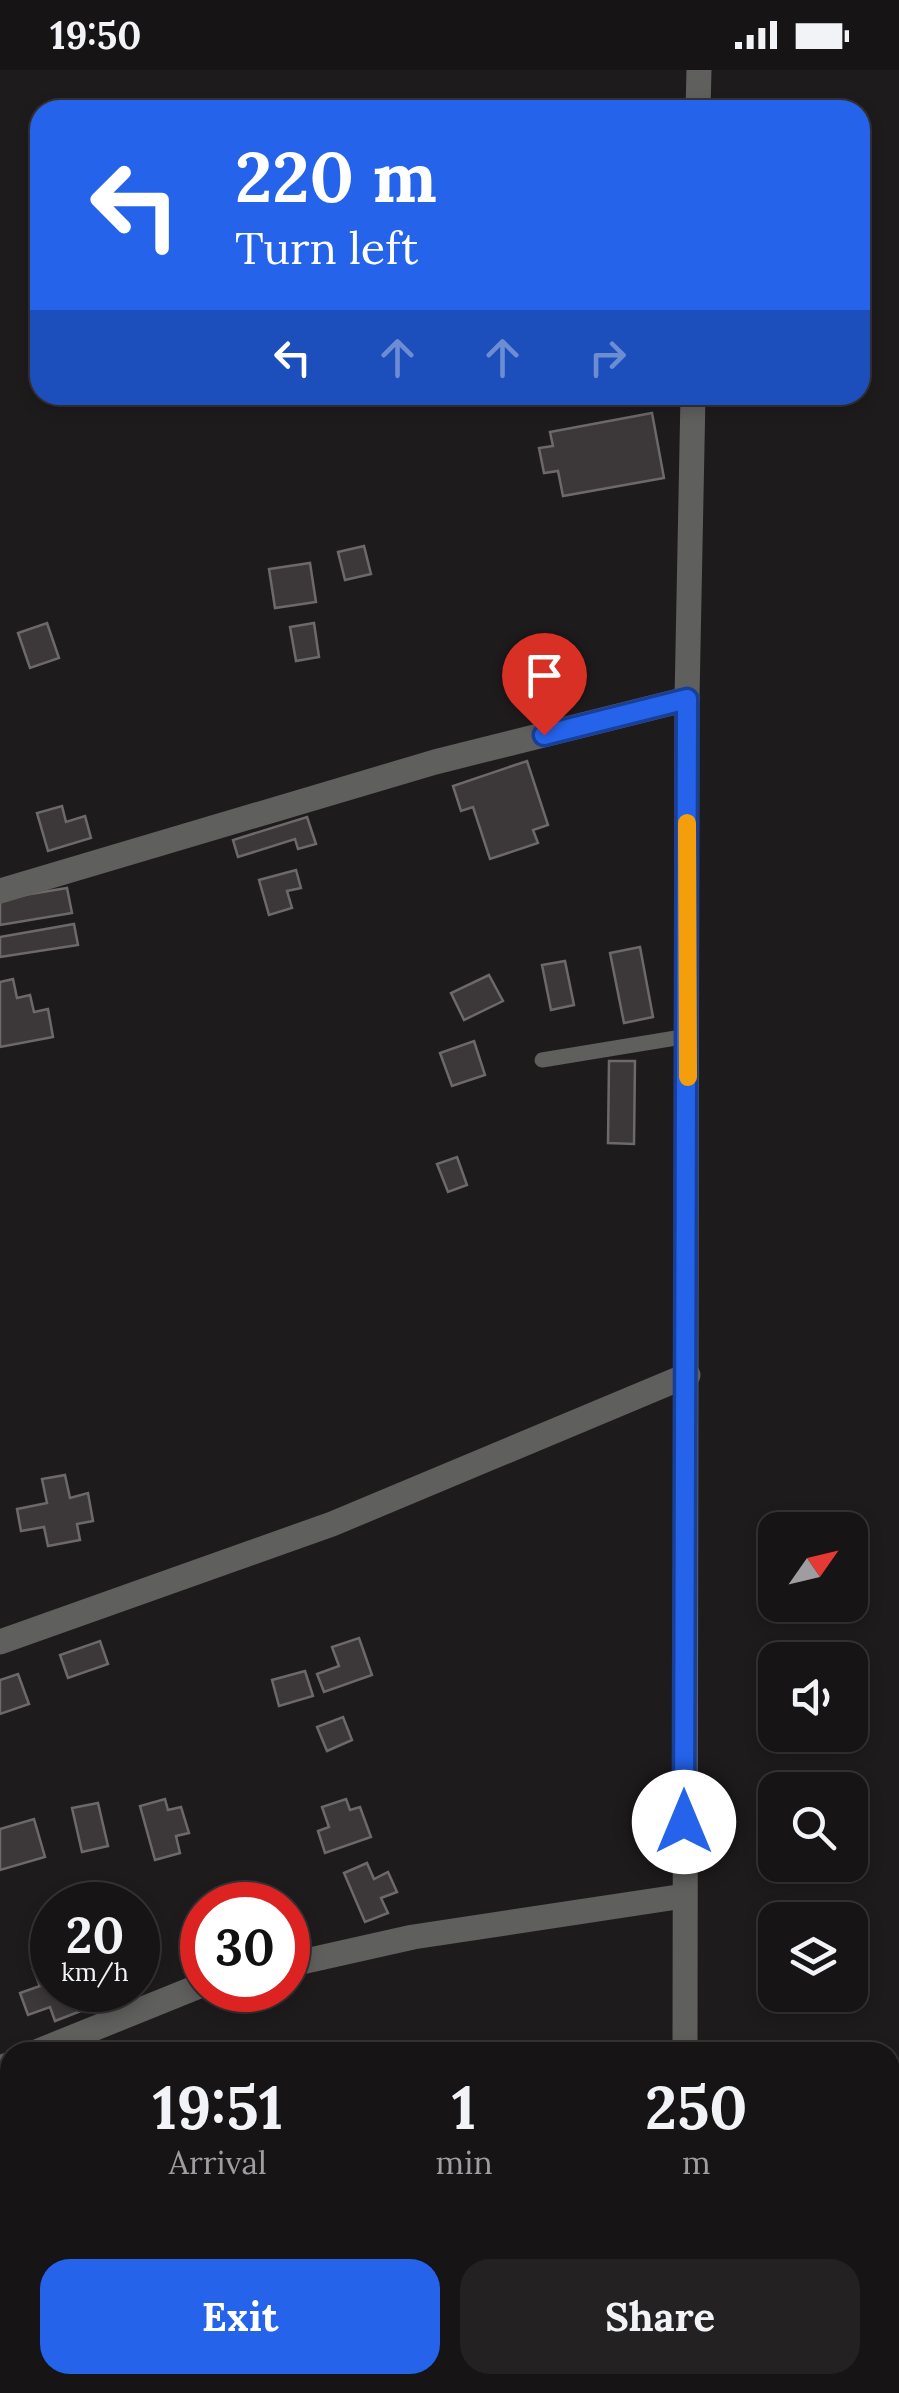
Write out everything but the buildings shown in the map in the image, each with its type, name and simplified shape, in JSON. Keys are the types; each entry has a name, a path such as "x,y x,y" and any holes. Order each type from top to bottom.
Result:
{"street":[{"path":"698,100 699,70"},
{"path":"685,2042 687,699 693,405"},
{"path":"0,892 435,762 687,699"},
{"path":"0,1642 332,1524 688,1375"},
{"path":"310,1960 413,1936 684,1896"},
{"path":"61,2042 180,1994"}],"lane":[{"path":"542,1060 688,1036"}],"slow traffic":[{"path":"687,823 688,1077"}],"route":[{"path":"544,735 687,699 684,1822"}]}
